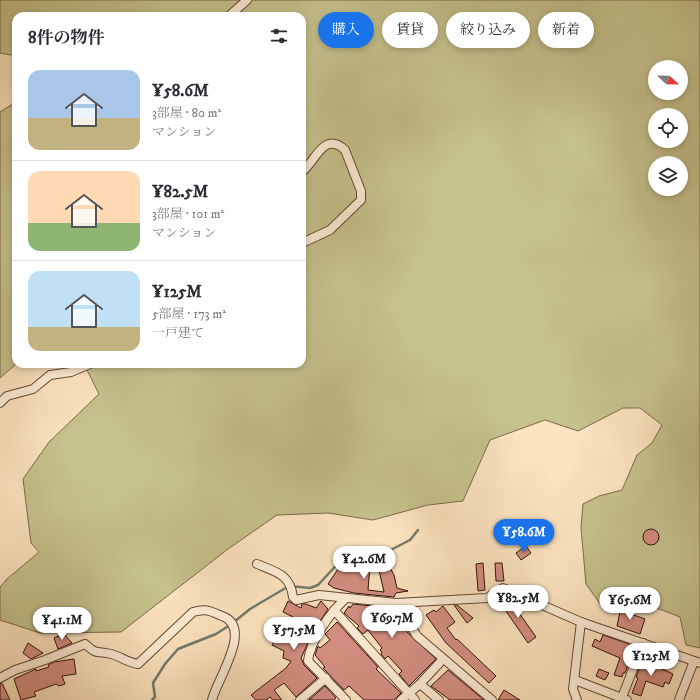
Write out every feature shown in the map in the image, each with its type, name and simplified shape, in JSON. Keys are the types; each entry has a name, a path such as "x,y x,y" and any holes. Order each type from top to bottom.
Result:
{"street":[{"path":"234,12 247,0"},
{"path":"306,169 323,146 330,143 341,146 345,150 347,161 361,191 361,200 330,230 306,241"},
{"path":"0,403 7,396 33,389 50,375 72,372 81,368"},
{"path":"257,564 286,578 292,586 293,597 296,600 319,595 396,604 487,598 503,588 580,622 697,662 679,700"},
{"path":"345,599 334,610 309,651 308,661 346,700"},
{"path":"396,604 416,636 492,700"},
{"path":"0,678 14,670 45,660 85,644 96,654 111,654 127,662 138,664 193,612 204,609 230,618 234,623 234,649 212,700"},
{"path":"334,610 415,700"},
{"path":"576,700 574,680 580,622"},
{"path":"574,680 623,699 643,643"},
{"path":"401,700 420,684 443,659"},
{"path":"300,700 326,678"},
{"path":"420,684 439,700"}],"shaded area":[{"path":"0,0 700,0 700,648 686,645 680,617 636,600 601,605 586,584 581,528 583,504 599,496 622,490 637,455 652,443 662,425 640,408 623,408 578,431 545,420 490,440 463,501 428,505 373,520 328,513 277,515 228,549 121,632 40,633 0,620 0,587 7,579 39,552 31,543 23,479 49,442 99,394 86,368 306,368 306,12 12,12 12,55 0,53"},
{"path":"12,104 12,368 0,378 0,112"}],"building":[{"path":"651,529 657,531 659,537 657,543 651,545 645,543 643,537 645,531"},
{"path":"526,546 531,553 521,560 516,553"},
{"path":"344,560 350,564 351,561 359,565 370,565 368,590 384,592 378,566 388,564 394,575 397,588 408,591 396,593 394,597 354,593 334,588 328,584"},
{"path":"483,563 485,590 478,591 476,564"},
{"path":"495,563 502,563 504,581 496,581"},
{"path":"507,596 536,637 528,643 499,601"},
{"path":"288,601 301,608 302,604 306,604 316,608 321,601 328,609 312,634 301,658 304,665 317,678 296,697 284,683 274,690 282,700 273,700 270,697 266,700 256,700 251,695 286,668 291,661 283,658 284,651 272,645 282,626 289,630 295,618 283,612"},
{"path":"353,604 392,608 406,631 436,659 409,686 399,674 402,671 388,656 385,659 381,654 382,652 380,650 382,648 368,630 363,634 357,628 359,626 344,613 349,606 350,608"},
{"path":"454,605 457,605 473,618 467,623"},
{"path":"443,606 455,622 447,628 456,640 457,639 496,676 489,683 446,643 426,615 434,610 436,612"},
{"path":"621,607 632,611 631,614 645,619 640,634 617,626"},
{"path":"337,622 378,667 376,669 401,693 394,700 364,700 349,686 344,690 323,668 325,667 315,655 318,646 320,648 330,640 325,634"},
{"path":"64,634 72,643 58,649 54,638"},
{"path":"603,635 635,646 625,673 623,673 622,677 614,675 620,658 592,646 595,639 600,642"},
{"path":"28,643 43,653 31,659 23,653"},
{"path":"74,659 76,674 62,676 65,684 59,686 56,684 34,692 36,696 21,700 14,679 36,669 36,671 49,667 48,665 54,662"},
{"path":"643,660 673,674 669,684 665,682 663,687 646,681 641,696 632,693 638,678 636,677"},
{"path":"599,669 609,673 605,680 596,676"},
{"path":"448,670 484,700 450,700 431,686"},
{"path":"0,683 2,683 10,700 0,700"},
{"path":"325,686 336,698 334,700 309,700"},
{"path":"504,690 520,700 498,700"}],"waterway":[{"path":"234,622 250,609 289,586 310,588 318,585 344,557 348,557 354,561 379,556 410,540 418,530"},
{"path":"152,700 155,697 153,683 165,664 178,649 216,634 230,625"}]}
